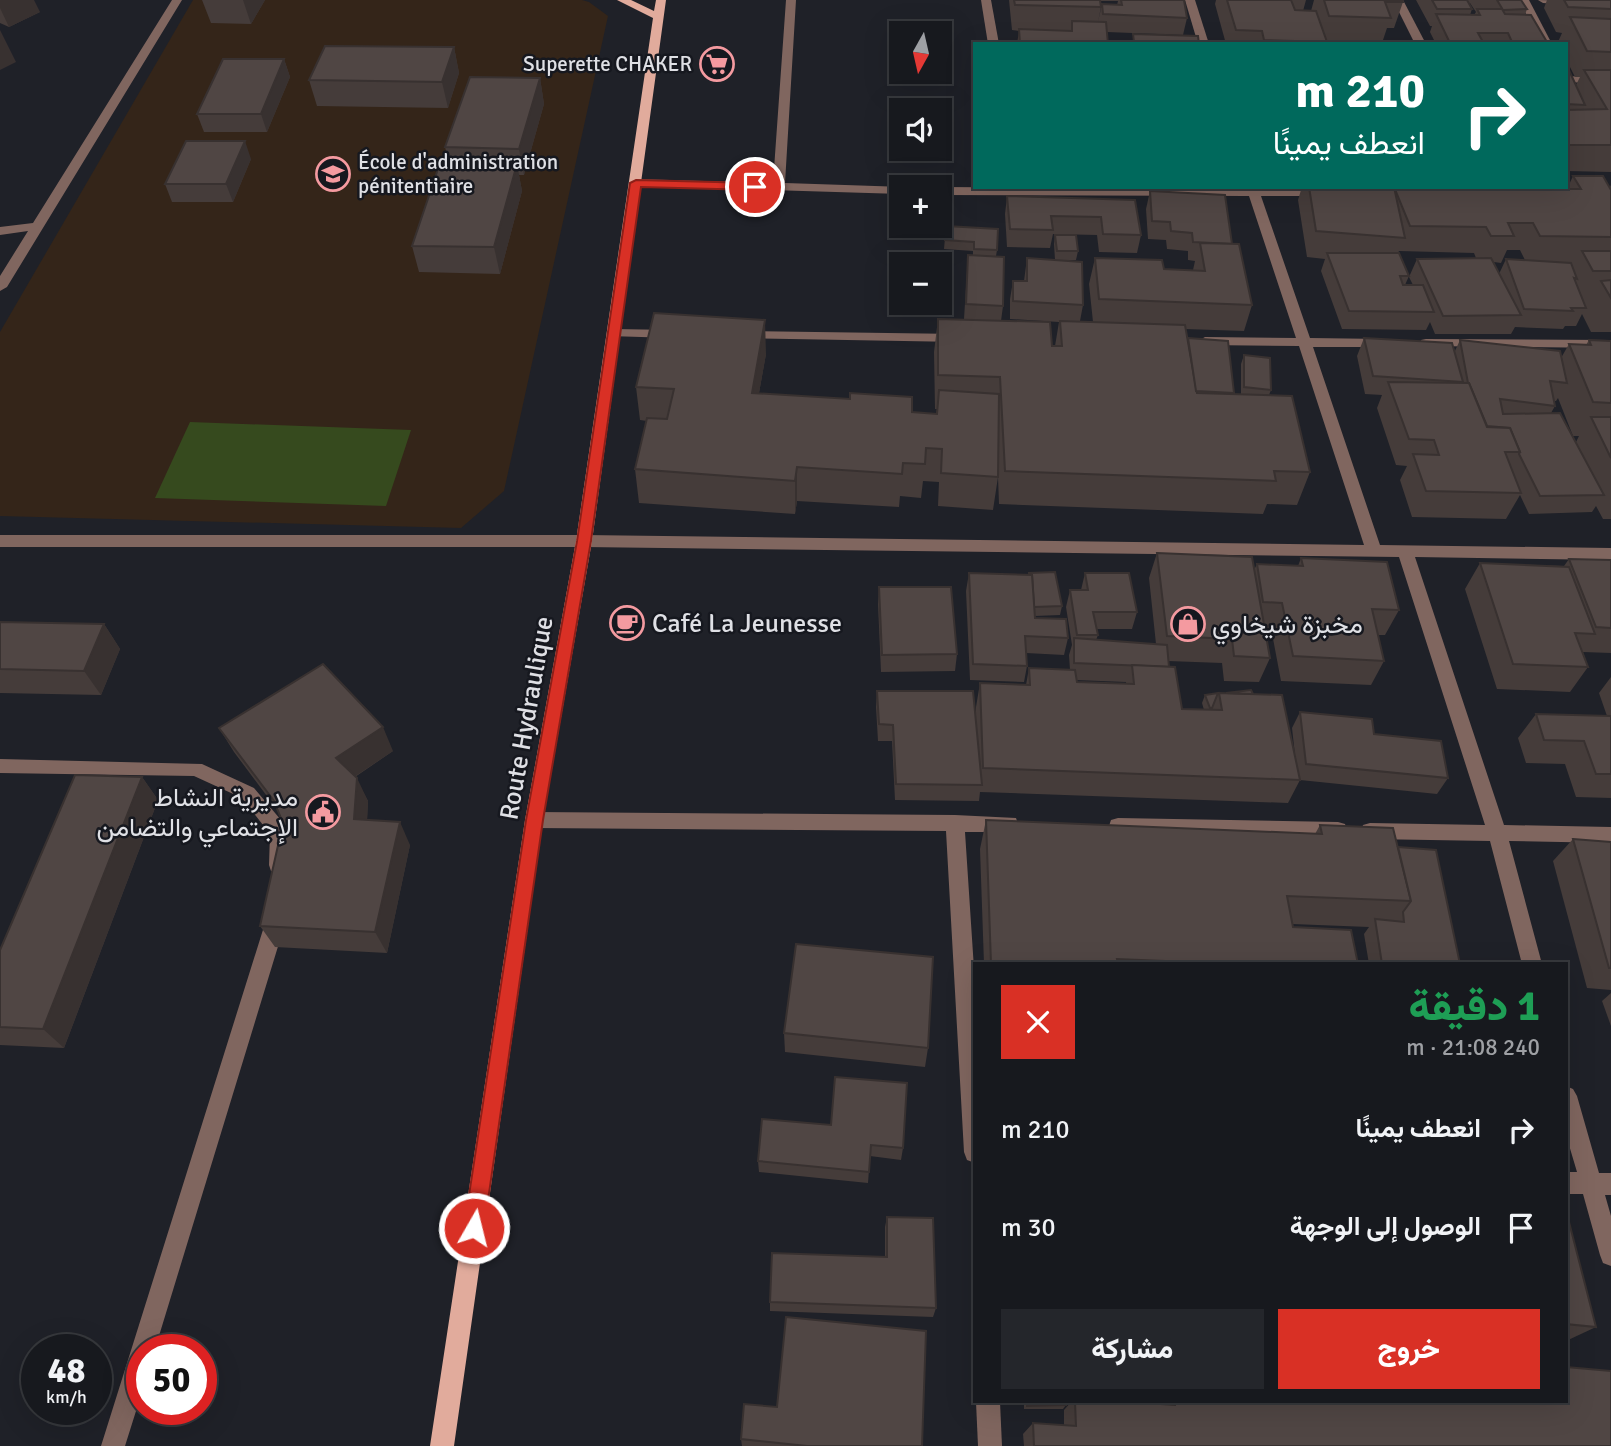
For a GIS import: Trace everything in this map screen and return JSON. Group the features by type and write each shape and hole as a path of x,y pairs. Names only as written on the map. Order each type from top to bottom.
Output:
{"main road":[{"path":"622,0 659,8"},
{"name":"Route Hydraulique","path":"442,1446 534,820 584,541 659,8"}],"street":[{"path":"0,287 177,0"},
{"path":"779,187 791,0"},
{"path":"986,0 994,42"},
{"path":"1189,0 1203,42"},
{"path":"1398,0 1420,42"},
{"path":"1524,0 1546,42"},
{"path":"1543,0 1611,5"},
{"path":"1568,79 1611,81"},
{"path":"636,183 889,190"},
{"path":"1253,190 1375,553"},
{"path":"952,191 1334,191"},
{"path":"0,231 36,226"},
{"path":"614,333 684,334"},
{"path":"725,335 973,338"},
{"path":"1194,341 1611,344"},
{"path":"0,541 584,541 1611,554"},
{"path":"1405,552 1497,834 1531,962"},
{"path":"0,766 196,769 248,793 279,832 276,922 147,1334"},
{"path":"534,820 1025,824"},
{"path":"955,823 973,1119"},
{"path":"1094,825 1611,835"},
{"path":"1568,1101 1600,1183 1611,1255"},
{"path":"1568,1183 1600,1183"},
{"path":"113,1446 126,1403"},
{"path":"988,1403 990,1446"}],"shaded area":[{"name":"École d'administration pénitentiaire","path":"193,0 582,0 608,16 504,491 461,528 0,516 0,332"}],"green space":[{"path":"190,422 411,430 386,506 155,498"}],"building":[{"path":"1014,0 1100,0 1101,7 1015,5"},
{"path":"1121,0 1184,0 1187,18 1103,14 1102,4 1122,5"},
{"path":"1227,0 1291,0 1295,10 1316,11 1327,42 1264,40 1262,31 1236,30"},
{"path":"1324,0 1403,2 1385,2 1391,18 1329,16"},
{"path":"1432,0 1467,0 1472,9 1437,9"},
{"path":"1497,0 1521,0 1527,9 1503,10"},
{"path":"1564,0 1611,0 1611,9 1568,7"},
{"path":"1477,9 1502,9 1505,14 1531,15 1547,42 1512,42 1508,33 1478,33 1483,42 1449,41 1436,14 1480,15"},
{"path":"1570,17 1611,19 1611,52 1587,51"},
{"path":"1072,21 1106,22 1108,42 1020,42 1019,29 1072,31"},
{"path":"1133,34 1198,36 1199,42 1134,42"},
{"path":"325,46 454,47 442,82 309,80"},
{"path":"223,59 284,59 261,114 197,114"},
{"path":"1568,68 1585,105 1568,104"},
{"path":"1584,70 1611,70 1611,145 1568,145 1568,110 1607,109"},
{"path":"470,77 540,78 519,149 445,147"},
{"path":"186,141 245,141 226,184 165,184"},
{"path":"440,163 517,164 494,247 412,246"},
{"path":"1573,176 1603,176 1611,190 1611,237 1540,236 1533,223 1508,223 1514,236 1491,236 1486,227 1410,226 1395,189 1568,189 1581,189"},
{"path":"1309,189 1394,189 1405,238 1316,231"},
{"path":"1150,191 1225,195 1232,244 1193,242 1192,233 1171,231 1170,222 1152,221"},
{"path":"1007,196 1135,200 1141,235 1103,234 1101,217 1051,216 1053,230 1010,229"},
{"path":"952,226 998,229 997,250 974,249 974,242 945,240 952,238"},
{"path":"1055,235 1076,235 1078,251 1057,251"},
{"path":"1200,243 1239,244 1252,305 1099,299 1095,258 1162,260 1164,269 1205,271"},
{"path":"1582,251 1611,251 1611,271 1593,271"},
{"path":"1327,253 1399,253 1409,276 1400,276 1403,285 1423,285 1434,312 1349,311"},
{"path":"968,255 1004,257 1003,306 966,304"},
{"path":"1027,258 1082,262 1083,305 1013,301 1013,281 1027,281"},
{"path":"1491,258 1521,315 1443,316 1417,259"},
{"path":"1506,259 1571,263 1586,308 1571,308 1573,311 1524,309"},
{"path":"1611,280 1611,298 1601,281"},
{"path":"654,313 765,320 752,393 850,399 850,393 912,397 912,412 937,414 939,390 999,394 998,477 941,473 942,449 926,448 925,464 903,463 902,474 797,467 795,481 635,469 647,418 667,419 674,389 636,387"},
{"path":"938,319 1050,322 1052,346 1062,346 1060,321 1185,325 1197,393 1292,396 1310,472 1274,471 1276,481 1005,471 1000,377 938,375"},
{"path":"1188,338 1228,341 1234,393 1196,391"},
{"path":"1364,338 1452,343 1463,382 1373,376"},
{"path":"1460,340 1560,351 1567,383 1550,381 1555,406 1500,399 1503,414 1560,413 1604,495 1540,496 1519,454 1510,428 1487,426 1468,383"},
{"path":"1589,340 1611,341 1611,403 1593,402 1569,344 1591,345"},
{"path":"1244,355 1270,358 1271,390 1244,387"},
{"path":"1388,382 1469,383 1487,427 1510,428 1520,452 1505,452 1521,493 1426,491 1413,454 1439,455 1434,440 1409,439"},
{"path":"1591,417 1611,417 1611,458"},
{"path":"1157,553 1252,557 1270,658 1234,656 1232,639 1167,636"},
{"path":"1301,558 1387,562 1399,610 1372,609 1384,661 1293,656 1282,603 1263,602 1257,564 1303,566"},
{"path":"1569,559 1611,560 1611,628 1596,627"},
{"path":"1480,563 1569,567 1595,634 1575,633 1588,667 1513,664"},
{"path":"1055,572 1062,606 1034,607 1032,575 1029,573"},
{"path":"969,573 1032,575 1035,618 1066,619 1068,638 1025,636 1027,666 973,664"},
{"path":"1085,573 1129,573 1137,612 1093,612 1098,635 1077,635 1070,590 1088,590"},
{"path":"879,587 951,587 957,654 882,655"},
{"path":"0,622 104,624 84,671 0,669"},
{"path":"1074,638 1167,645 1169,667 1074,663"},
{"name":"مديرية النشاط الإجتماعي والتضامن","path":"323,664 383,727 336,758 357,778 354,819 400,822 375,932 260,926 283,823 274,801 219,728"},
{"path":"1132,665 1175,667 1182,709 1222,710 1219,693 1282,695 1300,780 983,768 980,683 1030,685 1029,668 1075,670 1077,682 1134,684"},
{"path":"1251,690 1253,694 1226,693"},
{"path":"877,691 973,691 982,785 896,784 893,725 879,724"},
{"path":"1218,693 1212,708 1210,708 1205,695"},
{"path":"1300,712 1372,719 1374,734 1441,741 1448,778 1306,764"},
{"path":"1536,714 1611,716 1611,774 1596,774 1584,741 1544,740"},
{"path":"75,775 142,777 43,1029 0,1027 0,950"},
{"path":"986,820 1322,834 1320,825 1393,828 1411,901 1287,896 1293,927 1351,930 1358,962 1117,959 1118,962 991,962"},
{"path":"1573,839 1611,842 1611,968 1609,968"},
{"path":"1398,847 1436,850 1460,962 1382,962 1375,919 1404,922 1403,912 1411,901"},
{"path":"796,944 933,957 928,1048 784,1033"},
{"path":"835,1077 907,1083 903,1148 871,1145 869,1172 758,1161 762,1119 831,1125"},
{"path":"887,1217 933,1218 936,1308 770,1302 772,1253 887,1257"},
{"path":"1568,1222 1569,1222 1596,1327 1568,1324"},
{"path":"786,1317 926,1331 922,1446 807,1446 741,1439 744,1404 777,1407"},
{"path":"1568,1367 1611,1371 1611,1446 1034,1446 1033,1423 1076,1426 1075,1403 1568,1403"},
{"path":"1027,1403 1066,1403 1066,1405 1027,1406"}],"place":[{"name":"Superette CHAKER","path":"717,64"},
{"name":"École d'administration pénitentiaire","path":"333,174"},
{"name":"Café La Jeunesse","path":"627,623"},
{"name":"مخبزة شيخاوي","path":"1188,624"},
{"name":"مديرية النشاط الإجتماعي والتضامن","path":"323,812"}],"route":[{"path":"474,1228 534,820 584,541 636,183 755,187"}]}
